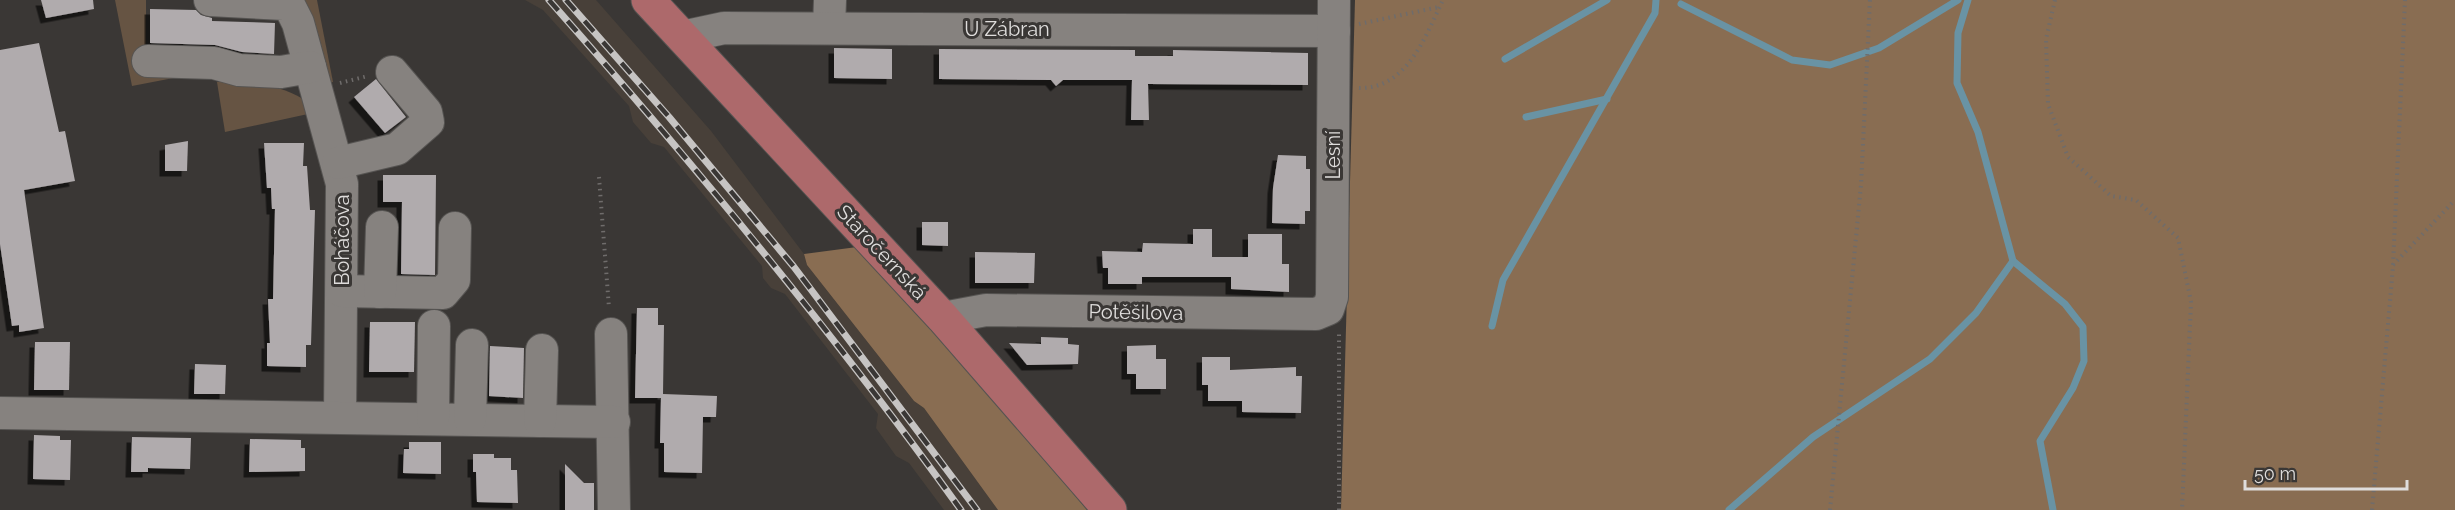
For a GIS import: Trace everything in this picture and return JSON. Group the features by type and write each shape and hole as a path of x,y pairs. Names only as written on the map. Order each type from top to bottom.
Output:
{"main road":[{"name":"Staročernská","path":"648,0 943,318 1110,510"}],"street":[{"name":"Boháčova","path":"210,0 284,4 290,7 298,23 338,163 343,197 340,417"},
{"name":"Lesní","path":"1328,309 1332,297 1344,28 1334,0"},
{"name":"U Zábran","path":"682,37 724,28 829,14 1344,28"},
{"path":"148,61 214,63 239,70 280,72 313,78"},
{"path":"338,163 398,149 428,122 426,112 392,72"},
{"path":"380,292 382,227"},
{"path":"342,291 437,295 448,290 454,280 455,228"},
{"name":"Potěšilova","path":"943,318 986,310 1316,314 1328,309"},
{"path":"433,418 434,326"},
{"path":"611,334 614,510"},
{"path":"470,419 472,345"},
{"path":"540,421 542,350"},
{"path":"0,413 614,422"}],"path":[{"path":"1355,88 1376,88 1390,82 1414,56 1443,0"},
{"path":"1830,510 1861,185 1870,0"},
{"path":"2055,0 2046,39 2048,104 2068,157 2111,196 2136,200 2178,238 2191,302 2182,510"},
{"path":"2372,510 2393,266 2405,0"},
{"path":"1344,28 1440,6"},
{"path":"313,78 392,72"},
{"path":"599,177 611,334"},
{"path":"2393,266 2455,200"},
{"path":"1328,309 1341,335 1339,510"}],"shaded area":[{"path":"115,0 146,0 146,68 215,70 132,86"},
{"path":"297,0 317,0 333,82 318,86"},
{"path":"525,0 596,0 711,131 804,254 807,265 914,401 924,408 998,510 944,510 909,463 896,456 876,428 878,414 785,294 771,288 763,278 762,266 664,147 651,143 633,122 629,106 543,10"},
{"path":"1355,0 2455,0 2455,510 1341,510"},
{"path":"217,82 250,83 283,90 303,99 308,114 225,132"},
{"path":"857,247 989,393 1087,510 998,510 924,408 914,401 807,265 804,254"}],"building":[{"path":"41,0 93,0 94,9 46,18"},
{"path":"150,9 196,10 201,15 212,18 212,21 275,23 274,54 242,52 215,45 150,43"},
{"path":"39,43 59,132 65,131 75,181 24,190 44,328 19,332 19,325 12,326 0,244 0,50"},
{"path":"834,48 892,49 892,79 834,78"},
{"path":"939,49 1135,50 1135,56 1173,56 1173,50 1308,53 1308,85 1148,84 1149,120 1131,120 1132,80 1063,80 1056,86 1051,80 939,79"},
{"path":"376,79 406,117 385,133 354,97"},
{"path":"188,141 187,171 165,171 165,145"},
{"path":"264,143 304,143 303,166 307,166 310,210 315,210 311,345 306,345 306,367 267,366 267,343 270,343 268,299 273,299 275,209 272,209 271,188 267,188"},
{"path":"1278,155 1306,156 1306,169 1310,169 1310,211 1305,211 1305,224 1272,223 1273,188"},
{"path":"383,175 436,175 435,275 401,274 402,202 383,202"},
{"path":"922,222 948,222 948,246 922,245"},
{"path":"1193,229 1212,229 1212,257 1248,257 1248,234 1282,234 1282,264 1289,264 1289,292 1231,289 1231,277 1142,277 1142,284 1108,284 1108,268 1103,268 1102,251 1142,252 1143,243 1193,244"},
{"path":"975,252 1035,253 1034,283 975,283"},
{"path":"637,308 658,308 658,325 664,325 663,394 717,396 716,417 703,417 702,473 664,472 664,443 660,443 661,398 635,398"},
{"path":"370,322 415,322 414,372 369,372"},
{"path":"1041,337 1068,338 1068,344 1079,345 1078,364 1027,365 1009,343 1041,344"},
{"path":"35,342 70,342 69,390 34,390"},
{"path":"1156,345 1156,359 1166,359 1166,389 1136,389 1136,374 1127,374 1127,346"},
{"path":"490,346 524,348 523,398 489,396"},
{"path":"1202,357 1230,357 1230,370 1296,367 1296,376 1302,376 1301,413 1242,412 1242,401 1208,401 1208,385 1202,385"},
{"path":"195,364 226,365 225,394 194,394"},
{"path":"34,435 60,436 60,440 71,440 70,480 33,479"},
{"path":"132,437 191,438 190,469 148,468 148,472 131,472"},
{"path":"250,439 301,440 301,448 305,448 305,471 249,472"},
{"path":"409,442 441,442 441,474 403,473 404,449 409,449"},
{"path":"473,454 494,454 494,458 511,458 511,470 517,470 518,503 477,502"},
{"path":"565,464 584,483 594,483 594,510 565,510"}],"waterway":[{"path":"1505,59 1607,0"},
{"path":"1492,326 1503,280 1655,13 1656,0"},
{"path":"1681,4 1792,60 1830,65 1879,48 1958,0"},
{"path":"1729,510 1813,437 1930,359 1976,313 2013,261 1978,132 1957,83 1958,33 1968,0"},
{"path":"1526,117 1607,99"},
{"path":"2013,261 2065,304 2083,327 2084,361 2073,388 2040,441 2053,510"}],"railway":[{"path":"549,0 657,124 813,314 961,510"},
{"path":"566,0 669,117 794,267 977,510"}]}
